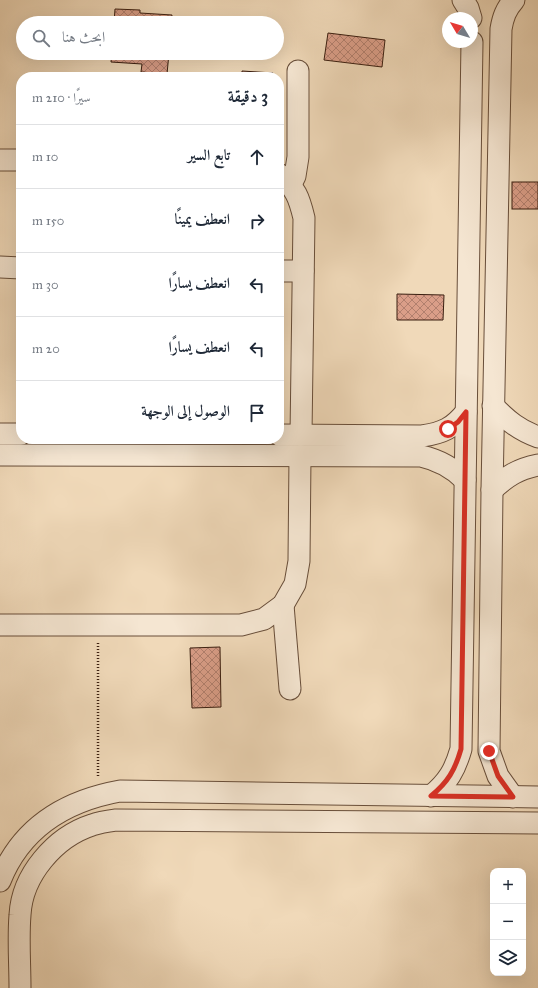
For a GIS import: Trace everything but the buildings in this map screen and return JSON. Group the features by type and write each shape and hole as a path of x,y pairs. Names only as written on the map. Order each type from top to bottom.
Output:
{"street":[{"path":"463,0 469,12"},
{"path":"513,797 498,776 489,751 493,406 501,29 503,16 509,5 514,0"},
{"path":"431,796 442,787 451,776 461,749 472,48"},
{"path":"298,72 298,157 294,176 285,179 300,200 304,218 301,435"},
{"path":"0,160 16,160"},
{"path":"0,267 16,268"},
{"path":"284,271 303,271"},
{"path":"493,406 512,424 523,431 538,437"},
{"path":"284,435 422,436 435,434 448,429 458,422 466,412"},
{"path":"0,434 16,434"},
{"path":"0,455 421,456 446,464 465,480"},
{"path":"0,625 241,625 264,619 283,604 295,584 299,561 300,456"},
{"path":"492,490 506,477 523,468 538,465"},
{"path":"283,604 290,689"},
{"path":"0,881 6,867 22,842 44,821 70,805 99,795 120,791 538,797"},
{"path":"20,988 20,914 26,890 36,868 52,850 71,835 92,825 116,820 538,823"}],"path":[{"path":"98,625 99,795"}],"route":[{"path":"448,429 458,422 466,412 461,749 451,776 442,787 431,796 513,797 498,776 489,751"}]}
